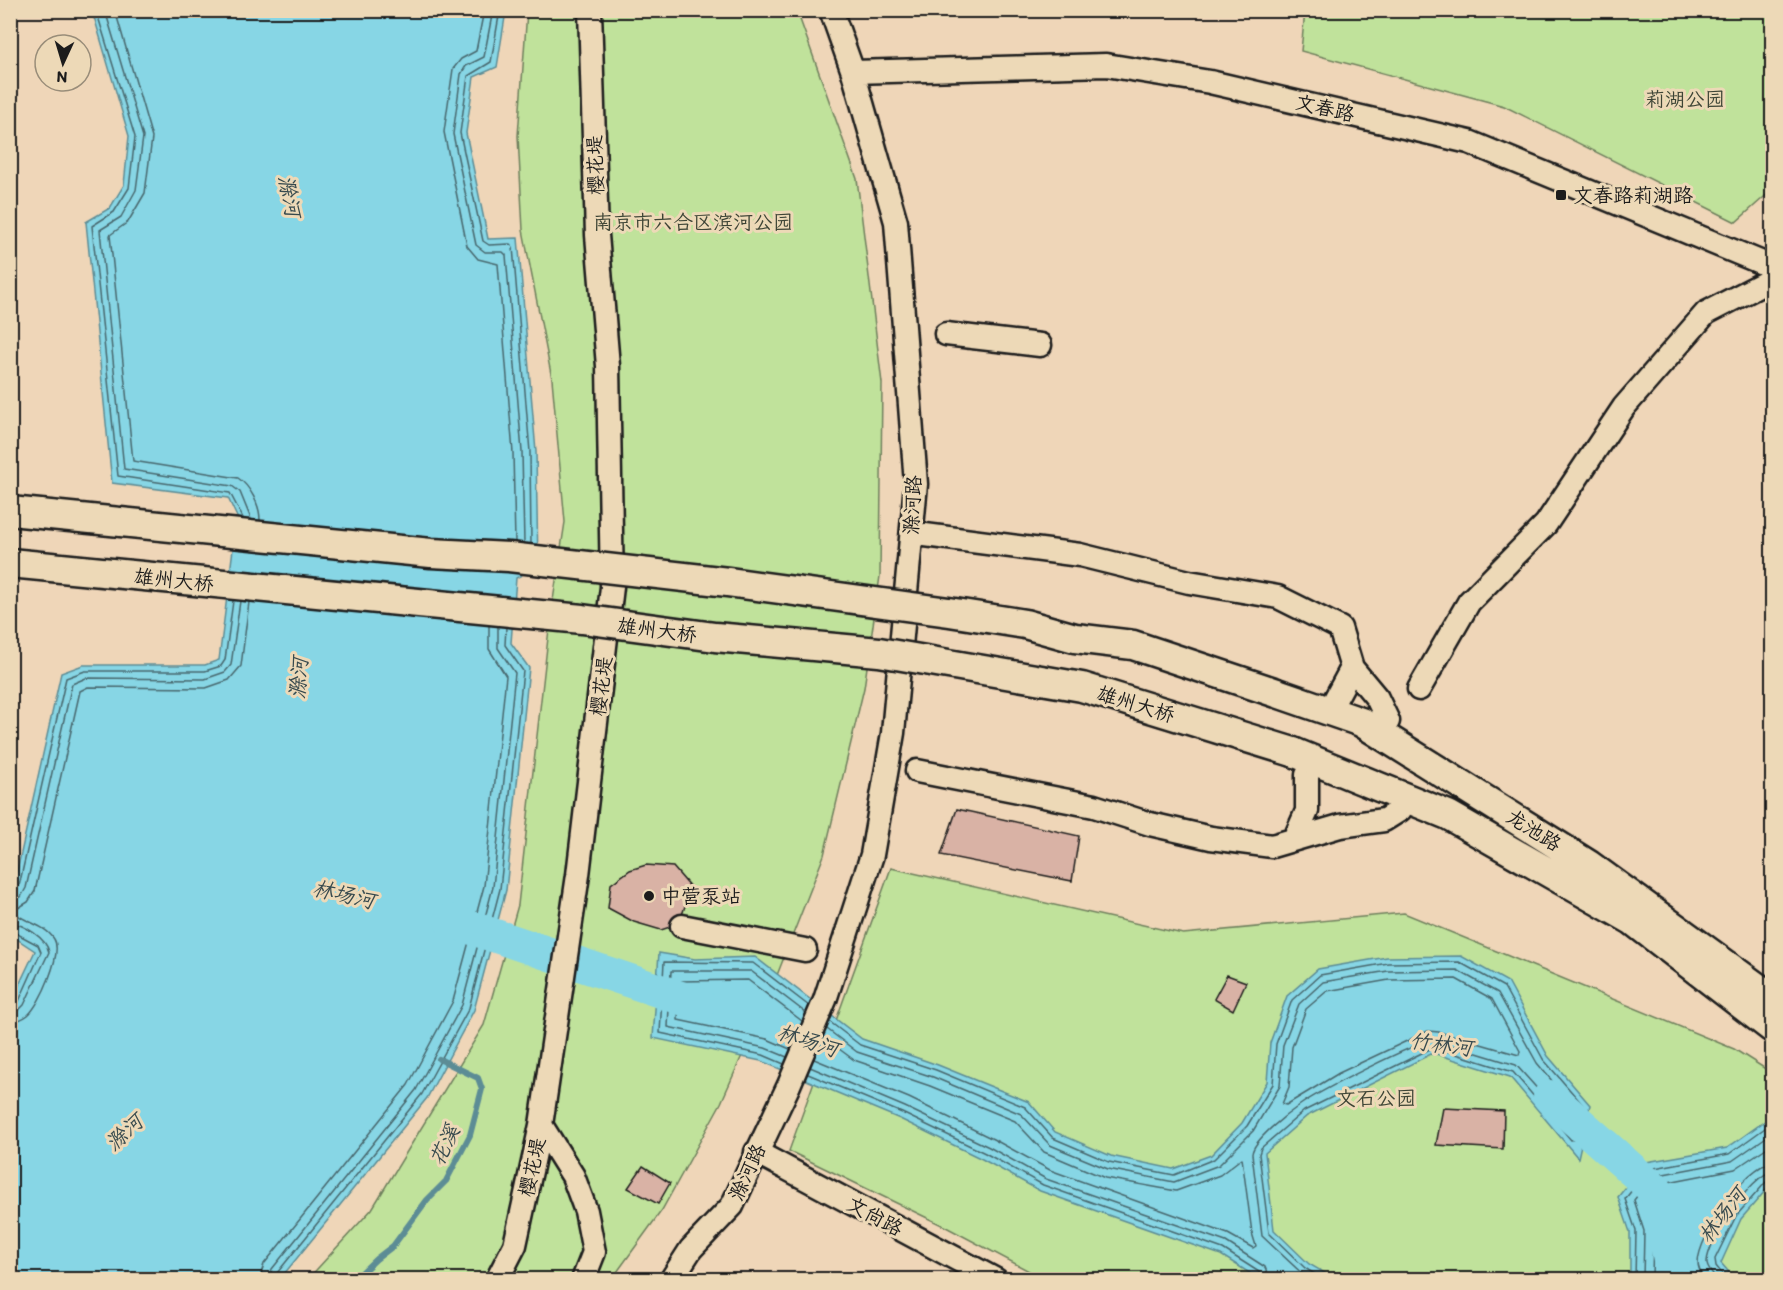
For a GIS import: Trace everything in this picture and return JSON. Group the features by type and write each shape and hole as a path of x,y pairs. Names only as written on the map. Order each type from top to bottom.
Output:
{"main road":[{"name":"龙池路","path":"10,511 431,553 509,557 949,612 1025,624 1075,638 1133,645 1361,722 1589,865 1773,998"},
{"name":"雄州大桥","path":"10,563 582,620 715,637 879,651 1082,687 1300,763"},
{"name":"龙池路","path":"1300,763 1448,815 1632,920 1773,1028"}],"street":[{"name":"樱花堤","path":"497,1280 515,1245 541,1125 578,875 612,587 608,366 597,235 590,10"},
{"name":"滁河路","path":"671,1280 691,1249 732,1206 789,1085 825,1000 863,888 893,733 916,484 896,222 854,72 831,10"},
{"name":"文春路","path":"854,72 1106,65 1210,82 1468,142 1773,267"},
{"path":"1419,689 1468,602 1546,524 1624,407 1706,313 1773,279"},
{"path":"946,334 1040,345"},
{"path":"925,536 1080,555 1189,582 1278,597 1340,628 1352,668 1377,698 1388,721"},
{"path":"1331,707 1352,668"},
{"path":"1296,838 1307,811 1300,763"},
{"path":"917,771 1094,806 1150,824 1211,838 1272,846 1340,826 1384,820 1400,810"},
{"path":"682,926 805,950"},
{"path":"541,1125 573,1176 586,1211 594,1252 583,1280"},
{"name":"文尚路","path":"756,1152 996,1280"}],"green space":[{"name":"南京市六合区滨河公园","path":"527,11 797,11 857,179 882,383 880,576 864,688 824,855 772,988 721,1103 662,1210 612,1279 307,1280 372,1209 484,1025 518,905 550,620 565,522 552,379 523,230 518,136"},
{"name":"莉湖公园","path":"1305,11 1772,11 1772,190 1736,222 1504,106 1301,51"},
{"name":"文石公园","path":"891,868 1183,934 1404,913 1734,1049 1772,1073 1772,1279 1044,1279 946,1227 789,1151"}],"water":[{"name":"滁河","path":"89,11 506,11 497,67 474,77 466,133 488,239 518,238 536,452 538,566 516,578 511,643 529,668 506,890 474,1010 427,1098 280,1279 11,1280 10,1004 35,951 11,935 11,898 61,673 83,665 205,665 219,660 237,517 228,498 112,483 86,222 110,208 124,185 129,136 95,20"},
{"path":"659,953 695,959 755,957 862,1039 938,1065 1029,1102 1055,1132 1111,1156 1173,1169 1211,1155 1242,1123 1267,1082 1270,1043 1287,996 1318,969 1387,957 1461,956 1508,982 1548,1056 1590,1105 1578,1158 1510,1077 1433,1053 1307,1116 1265,1153 1274,1230 1309,1264 1335,1279 1259,1279 1221,1255 1040,1191 982,1159 900,1119 761,1061 653,1038"},
{"path":"1772,1116 1772,1183 1741,1219 1721,1263 1735,1279 1630,1279 1630,1232 1618,1197 1646,1162 1727,1148"}],"building":[{"path":"957,809 1079,836 1072,881 941,855"},
{"name":"中营泵站","path":"646,865 673,867 691,888 679,924 661,930 634,922 608,908 611,884 630,870"},
{"path":"1227,975 1246,982 1233,1010 1214,999"},
{"path":"1443,1108 1504,1111 1503,1149 1436,1145"},
{"path":"643,1166 670,1183 658,1204 628,1188"}],"waterway":[{"name":"林场河","path":"451,921 699,1004"},
{"name":"花溪","path":"354,1280 393,1246 427,1200 446,1181 470,1135 482,1089 478,1078 439,1059"},
{"name":"竹林河","path":"1550,1097 1657,1192 1674,1280"}],"place":[{"name":"文春路莉湖路","path":"1561,195"},
{"name":"中营泵站","path":"649,896"}]}
